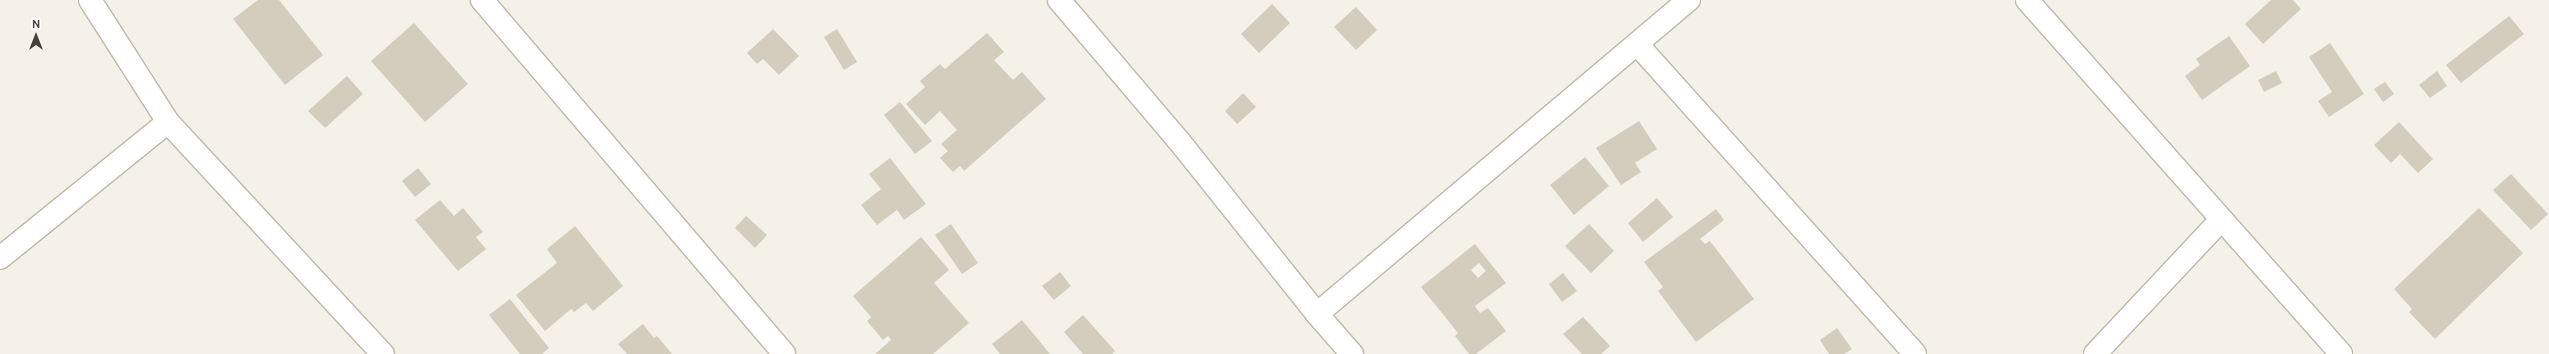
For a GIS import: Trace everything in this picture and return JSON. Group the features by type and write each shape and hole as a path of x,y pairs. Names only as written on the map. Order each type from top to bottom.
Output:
{"street":[{"path":"90,0 168,122 383,354"},
{"path":"482,0 784,354"},
{"path":"1059,0 1180,141 1317,314 1352,354"},
{"path":"1317,314 1689,0"},
{"path":"2027,0 2341,354"},
{"path":"1637,44 1915,354"},
{"path":"0,258 168,122"},
{"path":"2096,354 2221,220"}],"building":[{"path":"258,0 279,0 323,55 285,85 233,19"},
{"path":"2271,0 2293,0 2301,9 2263,44 2245,24"},
{"path":"1272,4 1290,23 1259,53 1241,34"},
{"path":"1356,7 1377,30 1356,50 1334,27"},
{"path":"2509,16 2524,34 2461,83 2446,65"},
{"path":"414,23 468,84 425,122 371,61"},
{"path":"773,29 799,56 779,75 763,59 757,64 747,53"},
{"path":"837,29 857,62 844,70 824,37"},
{"path":"987,33 1004,52 994,60 1013,80 1022,72 1046,99 964,171 960,166 953,172 940,158 948,151 941,144 957,130 940,111 925,125 906,104 925,87 920,81 940,64 945,69"},
{"path":"2229,36 2250,66 2202,100 2185,76 2200,65 2196,59"},
{"path":"2330,43 2364,94 2329,117 2318,101 2332,92 2309,57"},
{"path":"2276,71 2282,83 2264,92 2258,80"},
{"path":"2437,71 2447,86 2430,98 2419,85"},
{"path":"347,76 363,94 325,128 308,111"},
{"path":"2385,82 2394,94 2383,102 2374,89"},
{"path":"1243,93 1256,107 1237,124 1225,111"},
{"path":"900,102 932,141 915,154 884,115"},
{"path":"1639,121 1657,149 1635,163 1641,172 1621,185 1596,148"},
{"path":"2399,122 2433,159 2418,173 2400,154 2391,163 2374,145"},
{"path":"1585,157 1609,186 1574,215 1550,185"},
{"path":"890,158 926,204 904,220 897,210 877,225 861,205 881,189 869,174"},
{"path":"418,168 431,184 415,197 402,181"},
{"path":"2511,174 2548,214 2531,230 2493,190"},
{"path":"1657,198 1673,217 1643,242 1628,223"},
{"path":"440,200 454,216 463,208 483,232 476,237 486,249 458,271 415,220"},
{"path":"2479,208 2523,253 2435,339 2409,312 2412,309 2394,289"},
{"path":"1716,209 1724,220 1700,239 1705,244 1710,241 1754,299 1696,342 1658,291 1663,287 1644,262"},
{"path":"746,216 767,235 755,248 735,228"},
{"path":"951,224 978,263 962,274 935,235"},
{"path":"1589,224 1614,251 1591,273 1565,246"},
{"path":"575,226 623,286 593,311 586,303 574,312 571,309 545,331 516,295 557,263 547,249"},
{"path":"921,237 949,270 934,283 969,323 933,354 875,354 891,340 888,336 883,340 867,321 871,317 853,296"},
{"path":"1475,244 1506,283 1475,306 1480,313 1488,308 1506,331 1476,354 1469,354 1455,336 1458,333 1421,287","holes":["1479,263 1486,271 1478,278 1471,270"]},
{"path":"1060,272 1071,286 1054,300 1042,286"},
{"path":"1563,273 1577,291 1562,302 1549,284"},
{"path":"510,299 549,348 542,354 520,354 489,315"},
{"path":"1083,315 1115,351 1112,354 1083,354 1064,332"},
{"path":"1583,317 1610,346 1601,354 1582,354 1563,334"},
{"path":"1022,320 1050,354 1000,354 992,344"},
{"path":"643,324 654,338 657,336 672,354 627,354 618,344"},
{"path":"1837,328 1852,349 1844,354 1829,354 1820,340"}]}
